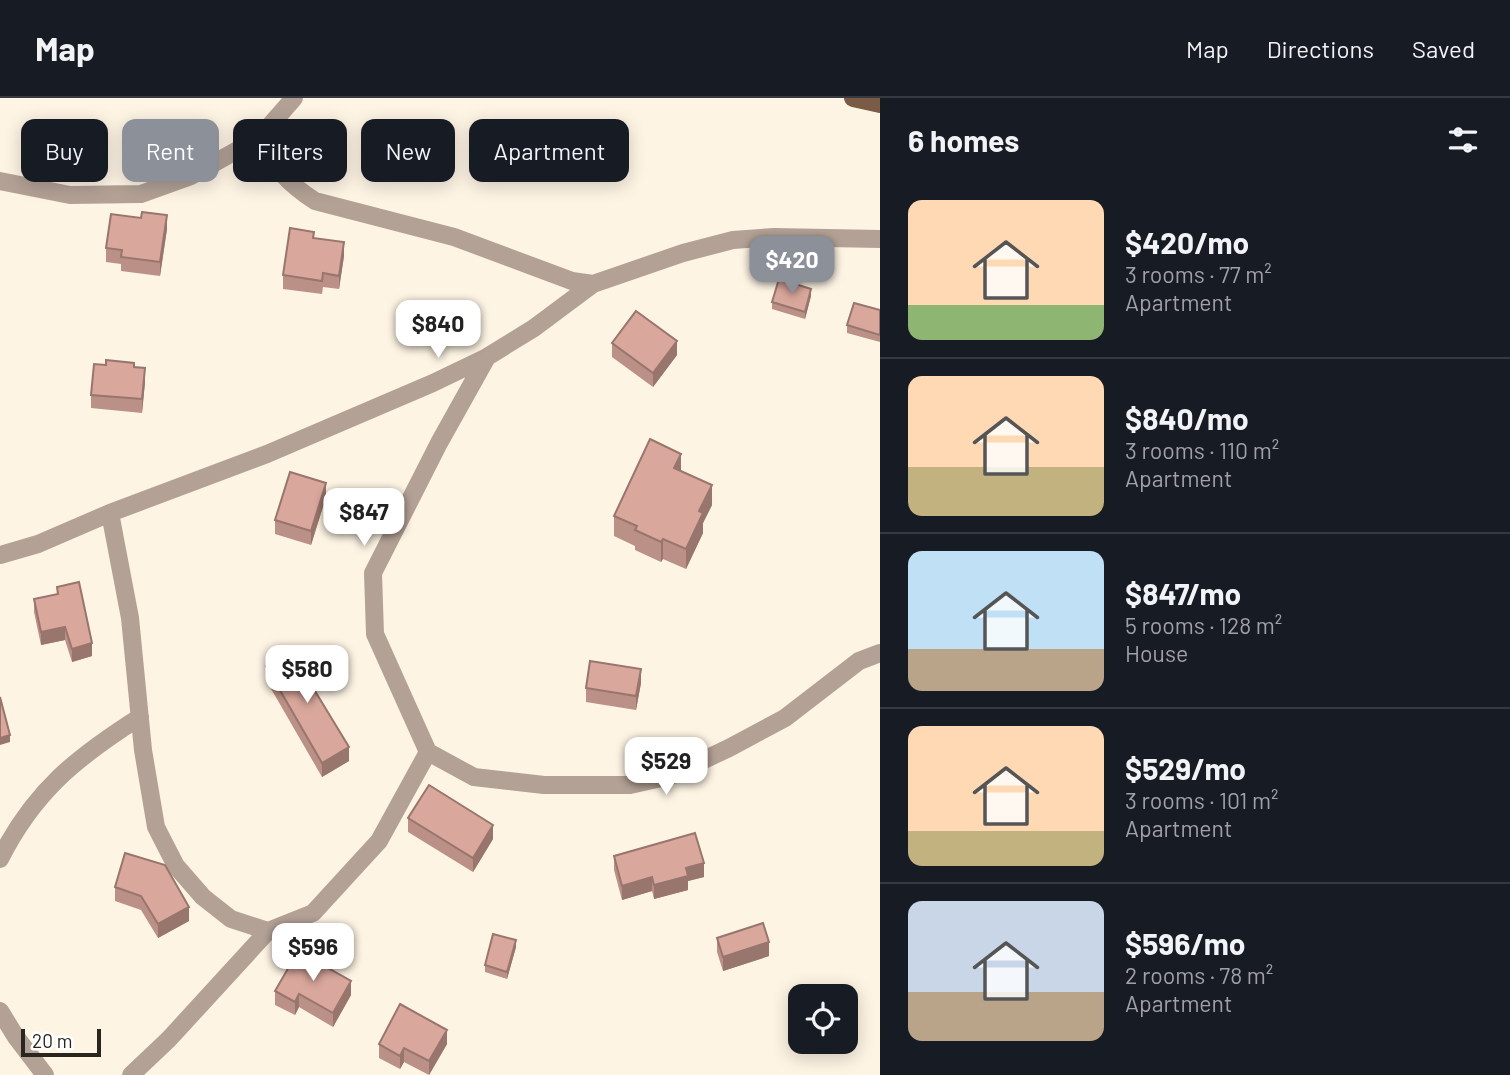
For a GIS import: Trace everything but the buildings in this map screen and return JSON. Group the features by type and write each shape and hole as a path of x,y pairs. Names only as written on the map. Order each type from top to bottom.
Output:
{"main road":[{"path":"853,98 880,104"}],"street":[{"path":"276,119 294,98"},
{"path":"0,181 70,195 141,194 191,176 233,153"},
{"path":"289,182 315,201 454,237 572,281 593,284"},
{"path":"0,555 38,544 110,513 267,454 433,383 487,357 534,328 593,284 683,253 733,240 774,237 880,239"},
{"path":"487,357 439,443 373,573 375,634 428,752 474,777 544,785 630,785 670,776 729,748 785,718 859,661 880,653"},
{"path":"110,513 130,618 139,717 156,827 176,866 203,897 231,919 268,931"},
{"path":"0,859 31,807 66,769 139,717"},
{"path":"131,1075 169,1039 268,931 313,913 379,841 428,752"},
{"path":"0,1011 45,1075"}]}
